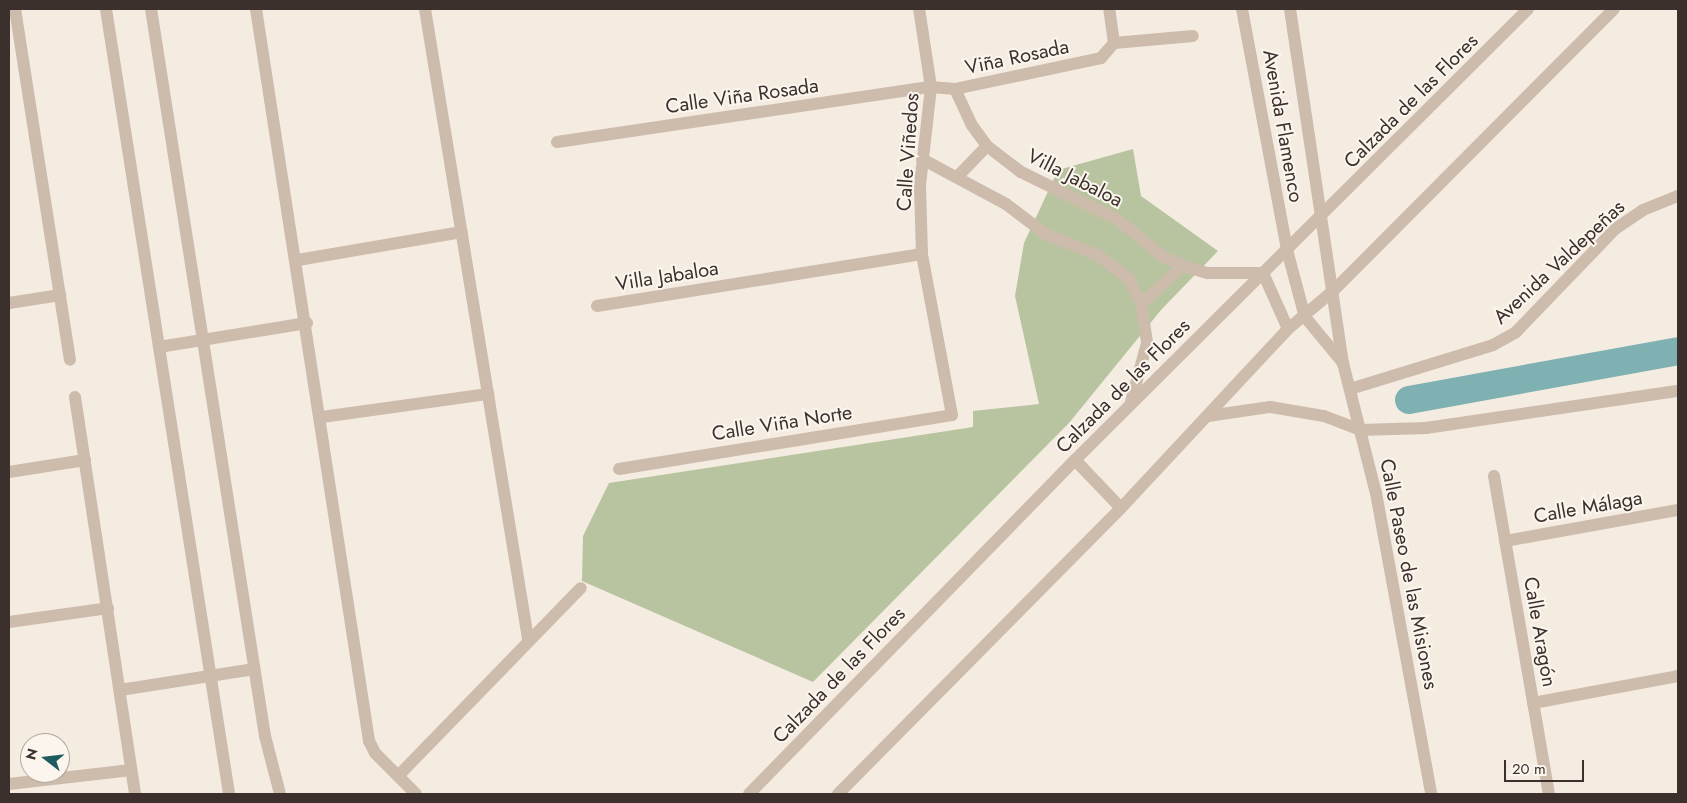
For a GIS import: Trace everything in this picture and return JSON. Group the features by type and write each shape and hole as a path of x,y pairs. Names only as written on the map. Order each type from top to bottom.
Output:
{"street":[{"path":"15,9 70,360"},
{"path":"106,9 229,794"},
{"path":"151,9 272,779 280,794"},
{"path":"256,9 298,260 369,741 398,776 416,794"},
{"path":"425,9 528,639"},
{"name":"Calle Viñedos","path":"919,9 932,88 922,159 922,254 952,415"},
{"path":"1109,9 1111,49"},
{"name":"Avenida Flamenco","path":"1242,9 1287,250 1305,317"},
{"name":"Avenida Flamenco","path":"1290,9 1333,291"},
{"name":"Calzada de las Flores","path":"749,794 1075,460 1264,274 1528,9"},
{"path":"838,794 1121,508 1288,329 1305,317 1333,291 1614,9"},
{"name":"Viña Rosada","path":"932,88 955,89 1111,49 1193,36"},
{"path":"9,59 22,57"},
{"name":"Calle Viña Rosada","path":"557,142 932,88"},
{"name":"Villa Jabaloa","path":"955,89 970,124 987,146 1021,172 1118,219 1162,256 1183,266 1208,273 1264,274"},
{"path":"957,177 987,146"},
{"path":"922,159 1006,204 1044,233 1117,267 1141,304 1146,361 1131,404"},
{"name":"Avenida Valdepeñas","path":"1350,390 1493,345 1516,332 1615,229 1643,210 1678,196"},
{"path":"298,260 462,232"},
{"name":"Villa Jabaloa","path":"596,306 922,254"},
{"path":"1141,304 1183,266"},
{"path":"1264,274 1288,329"},
{"name":"Calle Paseo de las Misiones","path":"1333,291 1343,363 1376,492 1431,794"},
{"path":"9,303 60,295"},
{"name":"Calle Paseo de las Misiones","path":"1305,317 1343,363"},
{"path":"159,347 307,323"},
{"path":"1208,416 1270,407 1324,416 1360,430 1426,428 1678,391"},
{"path":"322,417 488,394"},
{"path":"75,397 135,794"},
{"name":"Calle Viña Norte","path":"618,469 952,415"},
{"path":"9,472 85,460"},
{"path":"1075,460 1121,508"},
{"name":"Calle Aragón","path":"1494,476 1549,794"},
{"name":"Calle Málaga","path":"1505,541 1678,510"},
{"path":"398,776 528,639 581,588"},
{"path":"9,622 108,608"},
{"path":"120,690 254,669"},
{"path":"1533,703 1678,676"},
{"path":"9,784 131,770"}],"green space":[{"path":"1133,149 1141,196 1218,251 1161,310 1069,423 813,682 582,581 583,536 609,483 973,427 973,411 1039,404 1015,296 1024,243 1058,170"}],"waterway":[{"path":"1409,400 1678,351"}]}
